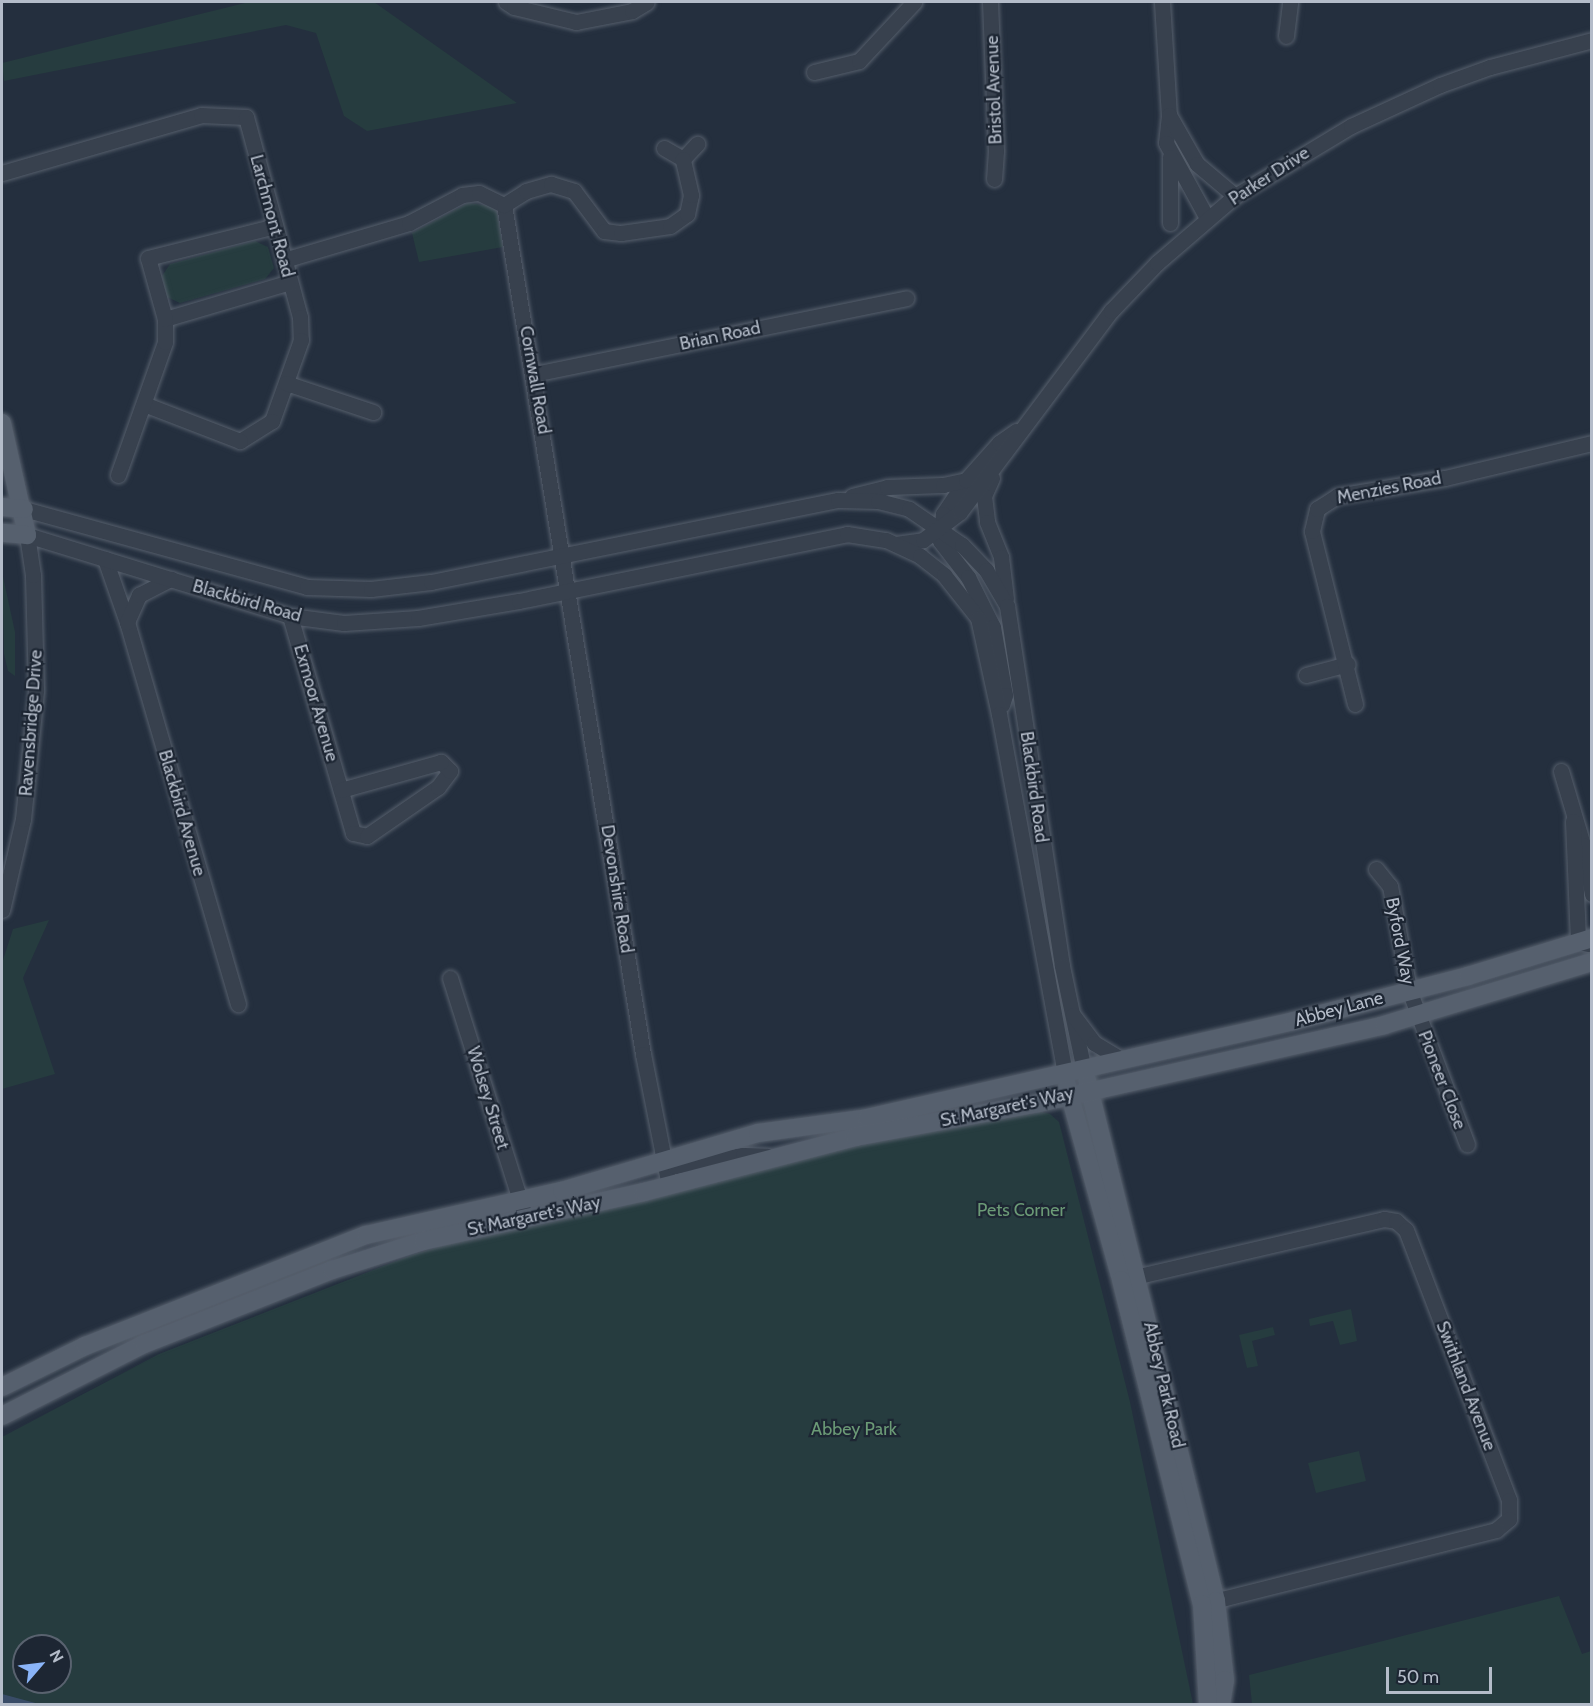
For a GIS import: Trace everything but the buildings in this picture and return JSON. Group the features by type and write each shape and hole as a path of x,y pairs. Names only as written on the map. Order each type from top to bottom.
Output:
{"main road":[{"path":"2,423 4,445 24,509 27,535"},
{"name":"Blackbird Road","path":"2,507 24,509"},
{"name":"Blackbird Road","path":"2,533 27,535"},
{"name":"Abbey Lane","path":"1090,1090 1417,1017 1474,995 1566,970 1589,946"},
{"name":"Abbey Lane","path":"1084,1070 1294,1021 1589,946"},
{"name":"St Margaret's Way","path":"2,1416 144,1344 332,1270 523,1210 665,1158 773,1129 867,1118 1084,1070"},
{"name":"Abbey Park Road","path":"1084,1070 1130,1278 1209,1602 1225,1680 1221,1704"},
{"name":"Abbey Park Road","path":"1065,1074 1130,1278"},
{"name":"St Margaret's Way","path":"2,1387 85,1346 325,1249 420,1220 523,1210 669,1185 855,1137 1090,1090"},
{"name":"Abbey Park Road","path":"1208,1704 1209,1602"}],"street":[{"path":"506,2 514,7 576,22 632,11 647,2"},
{"path":"814,72 859,61 914,2"},
{"name":"Bristol Avenue","path":"990,2 996,151 994,179"},
{"path":"1162,2 1168,115 1164,131 1170,154 1170,223"},
{"path":"1286,36 1290,2"},
{"name":"Parker Drive","path":"896,544 923,540 960,512 1111,311 1207,218 1235,196 1351,126 1440,85 1592,40"},
{"name":"Larchmont Road","path":"2,173 201,115 246,117 300,317 301,340 272,421 240,441 144,404"},
{"path":"1168,115 1197,164 1235,196"},
{"path":"683,159 697,144"},
{"path":"284,260 409,224 462,195 479,193 504,205 526,190 551,184 574,191 604,231 621,233 670,226 687,214 690,195 683,159 664,148"},
{"path":"1170,154 1207,218"},
{"name":"Cornwall Road","path":"504,205 564,555"},
{"path":"117,476 165,342 165,319 148,258 275,226"},
{"path":"165,319 290,282"},
{"name":"Brian Road","path":"534,374 906,298"},
{"path":"285,382 373,412"},
{"name":"Parker Drive","path":"940,529 943,514 966,480 999,443 1024,425"},
{"name":"Menzies Road","path":"1355,705 1348,664 1312,531 1317,509 1337,496 1445,478 1592,443"},
{"name":"Parker Drive","path":"998,464 984,496 987,522 1001,557 1007,606"},
{"path":"838,500 887,487 943,485 966,480"},
{"name":"Blackbird Road","path":"24,509 307,588 371,589 431,582 838,500 878,501 909,509 940,529 986,570 1007,606 1071,1013 1084,1070"},
{"name":"Blackbird Road","path":"940,529 945,551 968,577 993,627 1005,695 999,714"},
{"name":"Blackbird Road","path":"27,535 290,616 344,623 418,618 570,591 847,534 896,544 920,556 944,575 978,618 999,714 1065,1074"},
{"name":"Ravensbridge Drive","path":"2,910 23,819 36,690 36,629 27,535"},
{"path":"564,555 570,591"},
{"name":"Blackbird Avenue","path":"105,559 127,622 238,1004"},
{"path":"127,622 139,595 171,579"},
{"name":"Devonshire Road","path":"570,591 643,1054 669,1185"},
{"name":"Exmoor Avenue","path":"290,616 341,790 354,833 367,836 438,787 450,771 441,762 341,790"},
{"path":"1306,675 1348,664"},
{"path":"1561,771 1573,821 1589,946"},
{"path":"1013,800 1036,797"},
{"path":"1573,821 1583,845 1592,894"},
{"name":"Byford Way","path":"1376,869 1390,886 1409,990 1417,1017"},
{"name":"Wolsey Street","path":"450,978 523,1210"},
{"path":"1071,1013 1094,1043 1122,1060"},
{"name":"Pioneer Close","path":"1417,1017 1467,1144"},
{"path":"665,1158 675,1166 743,1155 786,1156"},
{"name":"Swithland Avenue","path":"1130,1278 1384,1219 1402,1224 1509,1500 1509,1519 1496,1530 1209,1602"}],"green space":[{"path":"249,2 374,2 517,103 367,131 344,116 316,33 286,25 4,81 2,63"},
{"path":"468,203 492,206 497,212 503,247 419,262 412,233"},
{"path":"255,241 268,247 274,268 265,279 180,303 167,297 162,276 170,264"},
{"path":"2,572 15,632 15,676 8,671 4,654"},
{"path":"49,920 23,978 55,1074 2,1089 2,963 13,929"},
{"name":"Abbey Park","path":"1038,1111 1050,1114 1059,1122 1130,1402 1193,1704 2,1704 2,1437 159,1354 414,1254 510,1226 842,1149"},
{"path":"1351,1309 1357,1341 1340,1345 1333,1321 1310,1326 1309,1319"},
{"path":"1273,1327 1275,1335 1252,1341 1258,1366 1247,1368 1239,1335"},
{"path":"1359,1451 1366,1481 1316,1493 1308,1463"},
{"path":"1559,1596 1582,1654 1591,1651 1591,1704 1252,1704 1249,1675"}],"water":[{"path":"2,1694 39,1704 2,1704"}],"park label":[{"name":"Pets Corner","path":"1021,1210"}]}
